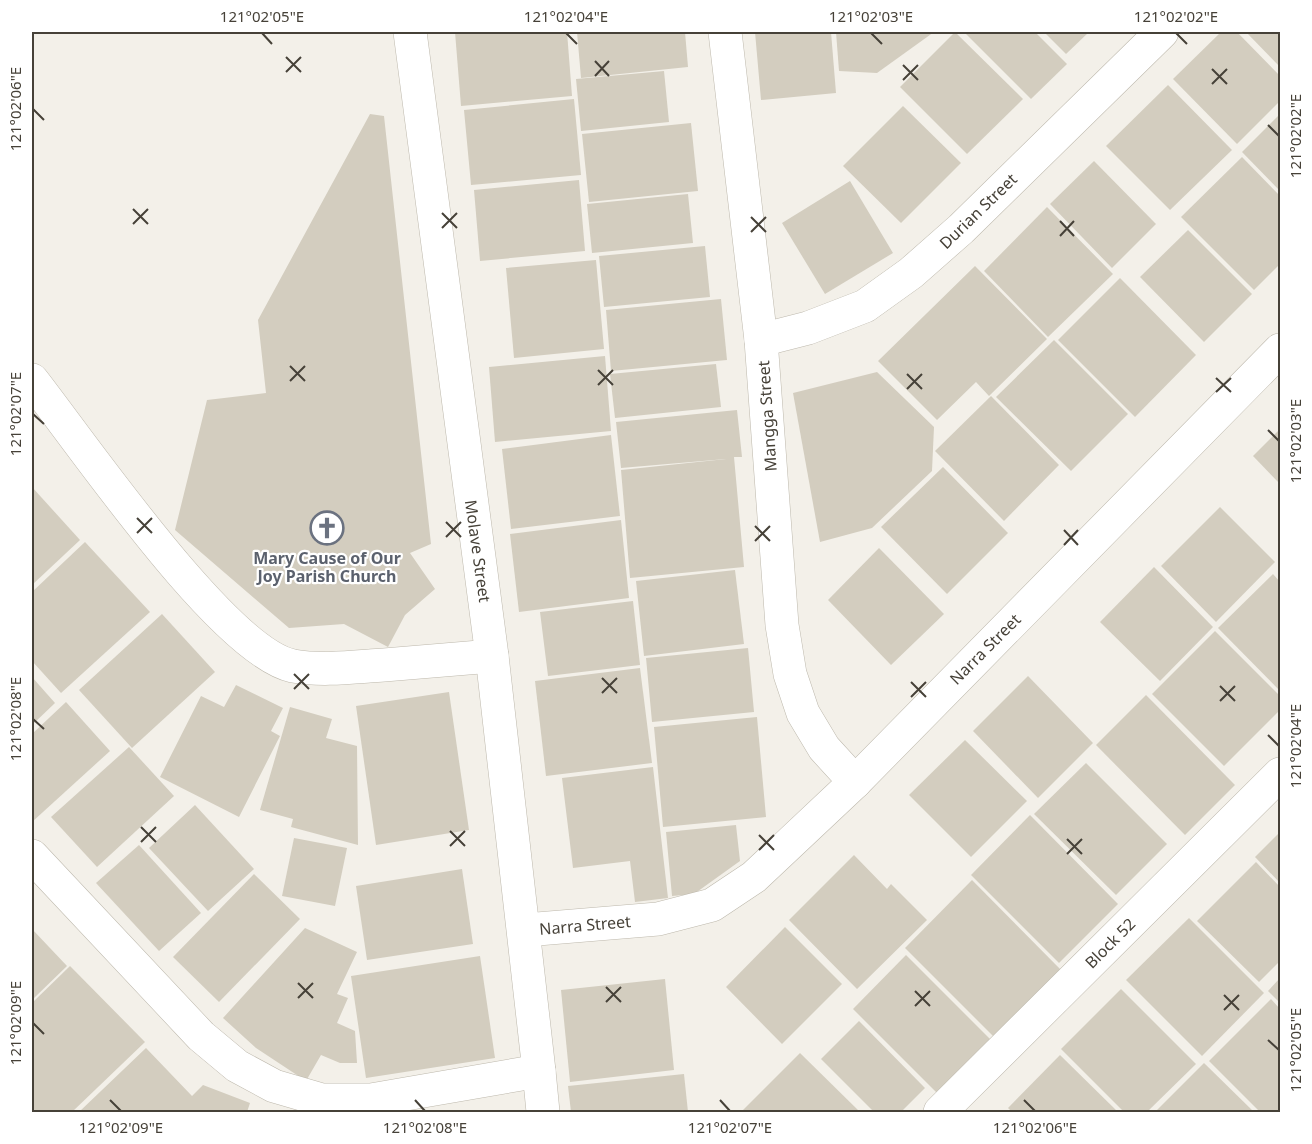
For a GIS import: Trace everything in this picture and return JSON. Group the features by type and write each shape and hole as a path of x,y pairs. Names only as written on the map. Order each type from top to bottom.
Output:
{"street":[{"name":"Molave Street","path":"410,32 492,656 525,930 543,1113"},
{"name":"Mangga Street","path":"724,32 761,340 782,626 790,674 803,713 824,748 855,782"},
{"name":"Durian Street","path":"761,340 808,328 865,306 911,273 961,229 1162,32"},
{"name":"Narra Street","path":"525,930 658,920 712,905 754,877 855,782 1281,350"},
{"path":"32,380 166,553 233,628 259,650 291,665 330,669 492,656"},
{"name":"Block 52","path":"940,1113 1281,774"},
{"path":"32,856 201,1036 237,1066 274,1086 322,1100 371,1100 539,1071"}],"building":[{"path":"455,32 567,32 572,96 461,106"},
{"path":"577,32 685,32 688,67 581,78"},
{"path":"755,32 831,32 836,93 761,100"},
{"path":"836,32 934,32 877,73 839,71"},
{"path":"955,32 1023,99 967,154 900,87"},
{"path":"964,32 1035,32 1067,64 1031,99"},
{"path":"1044,32 1089,32 1066,54"},
{"path":"1221,32 1237,32 1280,76 1280,101 1237,144 1173,79"},
{"path":"1246,32 1280,32 1280,67"},
{"path":"664,71 669,122 581,131 576,79"},
{"path":"1168,85 1232,150 1170,210 1106,146"},
{"path":"574,99 581,175 471,185 464,110"},
{"path":"903,106 961,163 901,223 843,166"},
{"path":"370,114 384,116 431,544 410,553 435,589 405,615 388,647 344,624 289,628 175,530 207,400 266,393 258,320"},
{"path":"1280,114 1280,191 1242,152"},
{"path":"691,123 698,191 589,202 582,134"},
{"path":"1242,157 1280,196 1280,264 1254,290 1181,217"},
{"path":"1094,161 1156,224 1112,268 1050,204"},
{"path":"579,180 585,251 480,261 474,190"},
{"path":"850,181 893,253 825,294 782,223"},
{"path":"688,194 693,243 592,253 587,204"},
{"path":"1047,207 1113,274 1048,337 984,271"},
{"path":"1188,230 1252,294 1204,342 1140,277"},
{"path":"705,246 710,297 604,307 599,256"},
{"path":"596,260 604,349 514,358 506,268"},
{"path":"975,266 1047,339 989,396 976,382 937,420 878,361"},
{"path":"1120,278 1196,355 1135,417 1058,340"},
{"path":"721,299 727,360 611,371 606,310"},
{"path":"1054,340 1128,414 1071,471 996,397"},
{"path":"605,356 611,431 495,442 489,367"},
{"path":"716,364 721,407 615,418 610,374"},
{"path":"877,372 934,427 932,471 872,528 820,542 793,393"},
{"path":"991,396 1059,465 1004,521 935,451"},
{"path":"737,410 742,457 734,457 744,567 630,578 621,470 726,459 621,468 616,422"},
{"path":"1280,429 1280,484 1253,456"},
{"path":"611,435 620,516 511,529 502,449"},
{"path":"943,467 1008,533 947,594 881,527"},
{"path":"32,487 80,540 32,585"},
{"path":"1220,507 1275,562 1216,622 1161,566"},
{"path":"621,520 629,598 519,612 510,534"},
{"path":"85,542 150,612 61,693 32,661 32,592"},
{"path":"879,548 944,614 891,665 828,600"},
{"path":"1154,567 1213,627 1160,681 1100,622"},
{"path":"735,570 744,644 644,656 636,581"},
{"path":"1273,574 1280,582 1280,691 1218,628"},
{"path":"633,601 640,665 548,676 540,612"},
{"path":"162,614 215,672 132,748 79,690"},
{"path":"1215,631 1280,696 1280,710 1224,766 1152,694"},
{"path":"748,648 754,712 652,722 646,658"},
{"path":"640,668 652,763 546,776 535,681"},
{"path":"1028,676 1093,743 1038,798 973,731"},
{"path":"32,677 55,703 32,725"},
{"path":"236,685 283,708 271,731 280,736 239,817 160,777 201,696 224,707"},
{"path":"449,692 469,830 376,845 356,706"},
{"path":"1146,695 1235,785 1185,835 1096,745"},
{"path":"66,702 110,751 32,822 32,734"},
{"path":"290,707 332,719 326,738 357,746 358,845 291,827 293,819 260,810"},
{"path":"757,717 766,817 663,827 654,727"},
{"path":"965,740 1027,801 971,857 909,795"},
{"path":"129,747 174,796 97,867 51,817"},
{"path":"1086,763 1167,844 1116,895 1034,814"},
{"path":"653,767 668,898 635,902 630,861 573,868 562,778"},
{"path":"195,805 254,869 208,911 149,848"},
{"path":"1030,815 1118,904 1059,963 971,875"},
{"path":"736,825 740,861 694,894 672,896 666,832"},
{"path":"1280,832 1280,883 1255,857"},
{"path":"294,838 347,848 335,906 282,896"},
{"path":"139,845 201,913 159,951 96,883"},
{"path":"854,855 887,889 891,884 927,920 857,989 789,920"},
{"path":"1256,862 1280,887 1280,961 1259,982 1197,921"},
{"path":"462,869 473,944 367,960 356,886"},
{"path":"254,874 300,919 219,1002 173,957"},
{"path":"972,880 1062,971 995,1038 905,948"},
{"path":"1189,918 1264,993 1202,1056 1126,980"},
{"path":"785,927 842,984 782,1044 726,987"},
{"path":"305,928 357,952 337,994 348,998 337,1023 355,1031 357,1063 340,1063 321,1055 306,1081 256,1048 223,1018"},
{"path":"32,929 67,966 32,1000"},
{"path":"906,955 992,1041 939,1095 853,1009"},
{"path":"480,956 495,1058 366,1078 351,976"},
{"path":"70,966 145,1042 72,1112 36,1112 32,1107 32,1003"},
{"path":"1280,978 1280,1003 1268,991"},
{"path":"665,979 674,1070 570,1082 561,990"},
{"path":"1121,989 1196,1064 1147,1112 1124,1112 1061,1049"},
{"path":"1271,999 1280,1009 1280,1112 1260,1112 1209,1061"},
{"path":"859,1021 925,1088 901,1112 874,1112 821,1059"},
{"path":"146,1048 192,1096 203,1085 250,1103 247,1112 79,1112"},
{"path":"800,1053 860,1112 741,1112"},
{"path":"1060,1055 1118,1112 1012,1112 1008,1108"},
{"path":"1204,1063 1254,1112 1155,1112"},
{"path":"684,1074 688,1112 571,1112 568,1086"}],"place":[{"name":"Mary Cause of Our Joy Parish Church","path":"327,528"}]}
